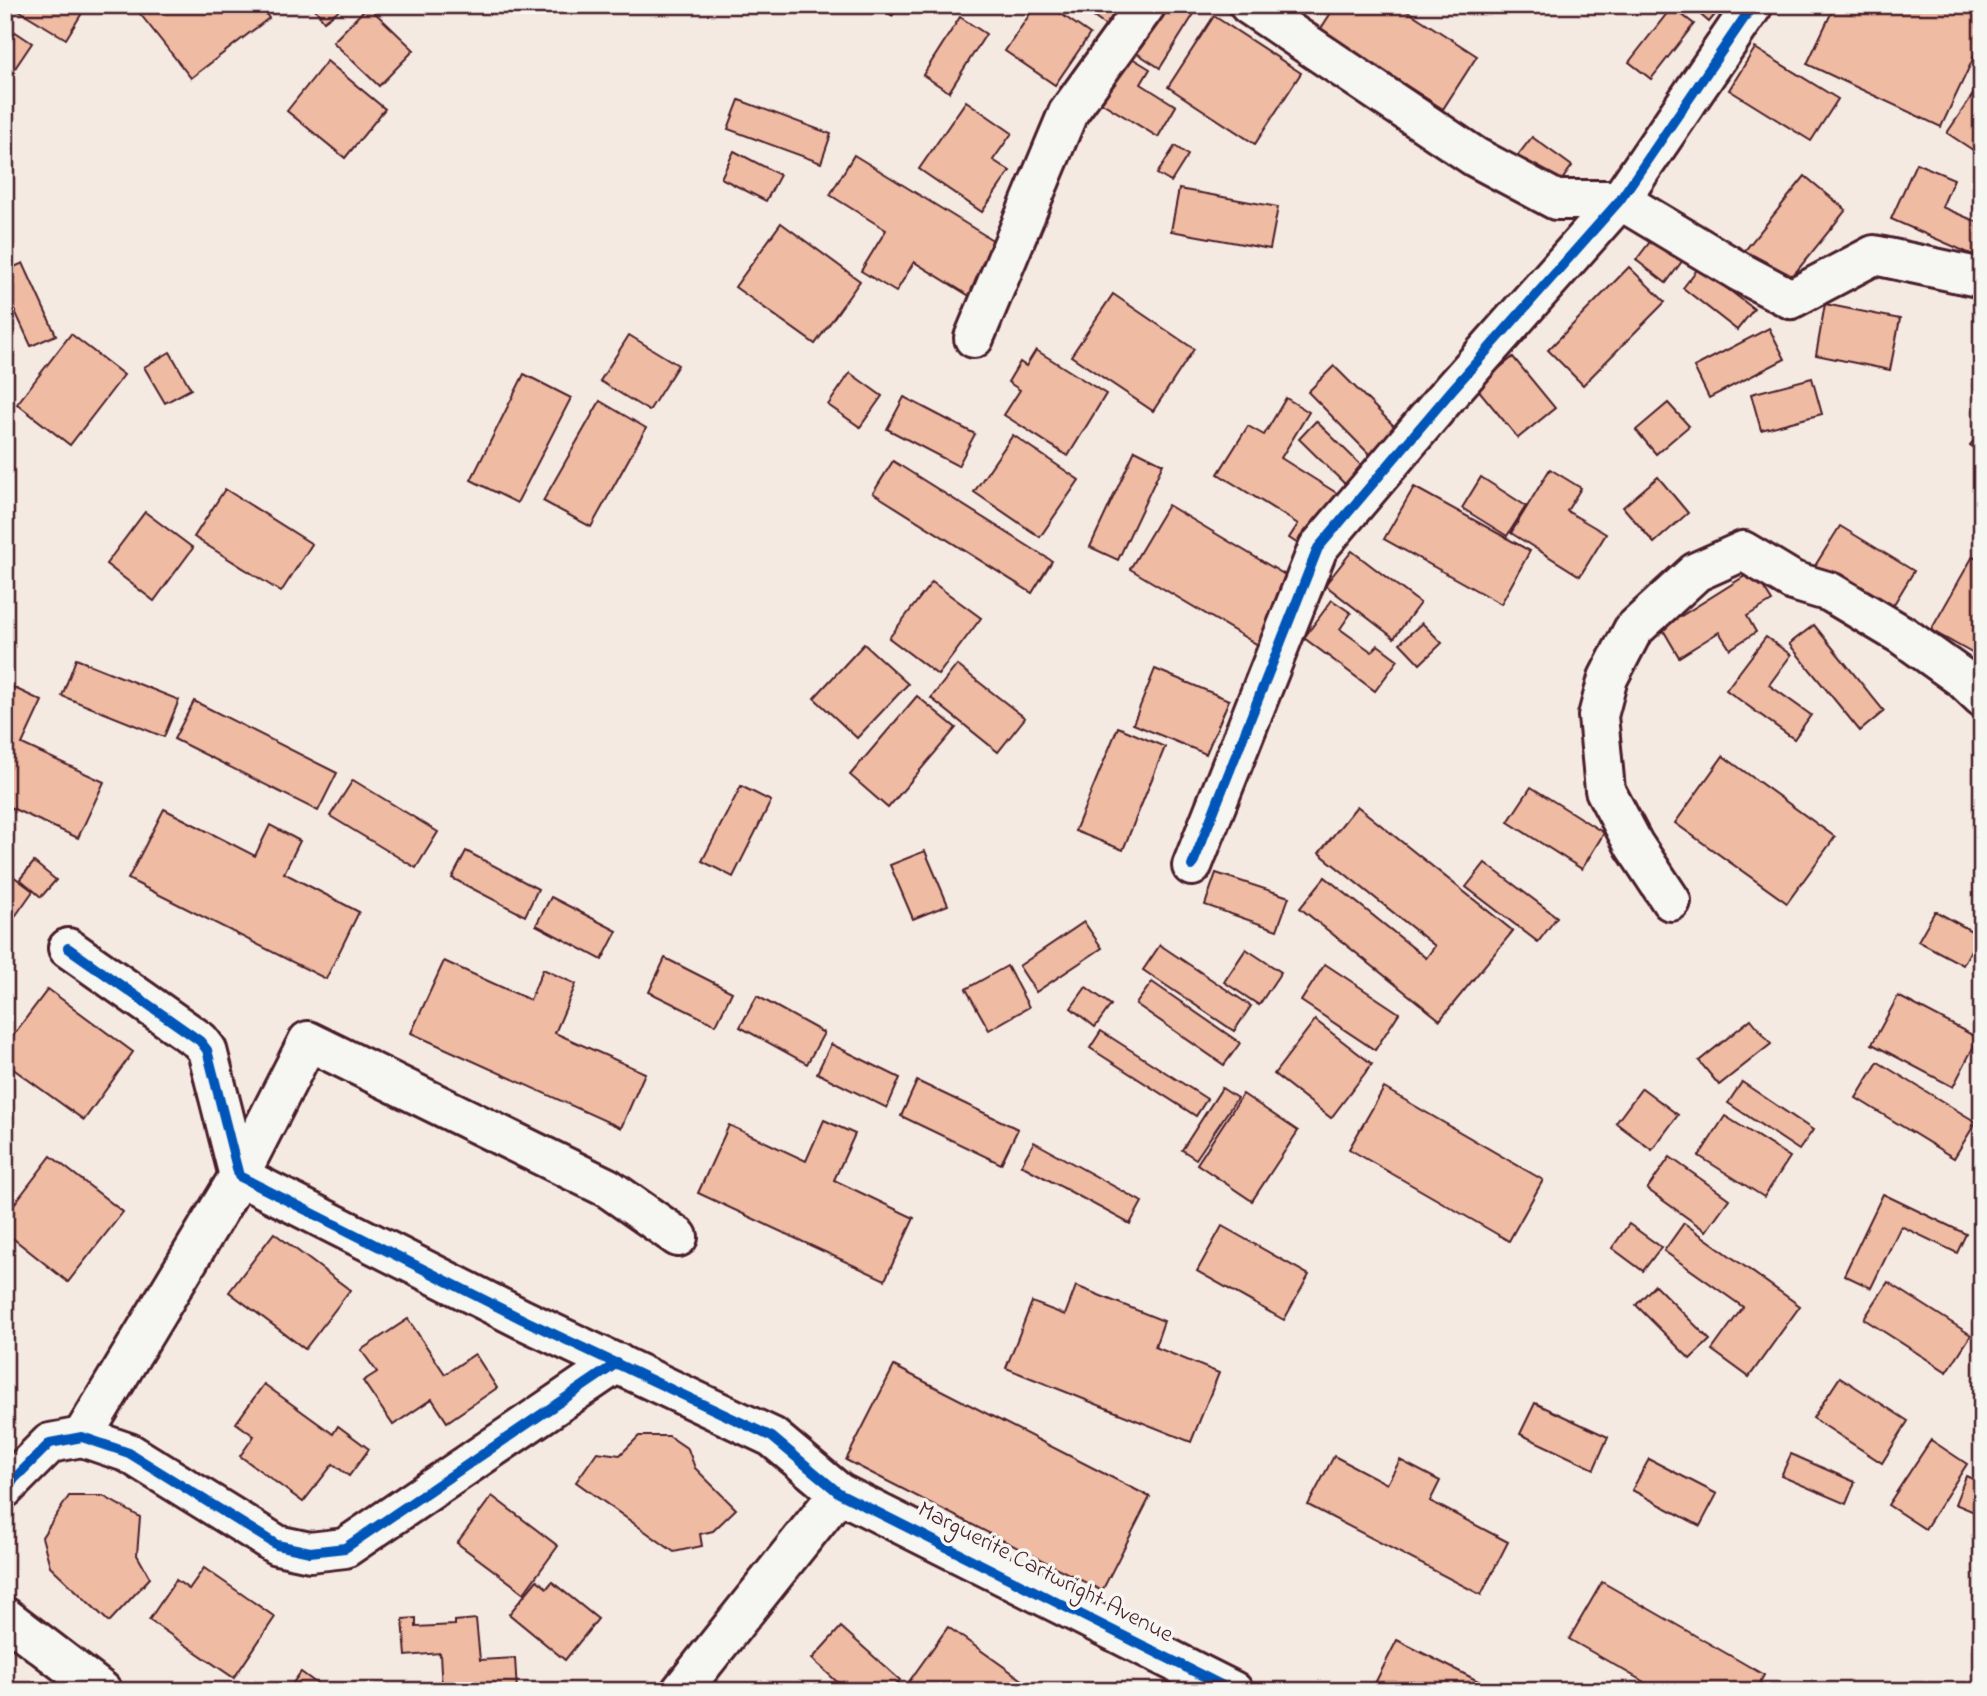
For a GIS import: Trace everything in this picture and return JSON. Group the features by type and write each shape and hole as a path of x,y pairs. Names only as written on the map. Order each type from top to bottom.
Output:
{"street":[{"path":"974,338 1068,113 1146,5"},
{"path":"1249,5 1475,158 1556,200 1620,201 1791,299 1874,255 1982,278"},
{"path":"1192,866 1318,548 1452,390 1620,201 1753,5"},
{"path":"1671,901 1634,845 1605,790 1598,716 1608,678 1633,630 1696,572 1743,551 1793,581 1830,592 1902,635 1962,678 1982,697"},
{"path":"68,948 200,1041 207,1050 239,1176"},
{"path":"82,1437 239,1176 307,1041 608,1188 678,1237"},
{"name":"Marguerite Cartwright Avenue","path":"239,1176 522,1319 772,1437 839,1493 1233,1691"},
{"path":"5,1488 50,1443 82,1437 129,1453 277,1545 310,1552 345,1548 617,1363"},
{"path":"681,1691 839,1493"},
{"path":"5,1617 102,1691"}],"building":[{"path":"10,5 87,5 66,39"},
{"path":"143,5 259,5 269,18 191,78 137,10"},
{"path":"312,5 346,5 324,21"},
{"path":"877,5 900,5 892,16"},
{"path":"1036,5 1048,5 1090,34 1055,85 1005,51"},
{"path":"1077,5 1140,5 1120,36"},
{"path":"1166,5 1181,5 1194,14 1160,68 1135,52"},
{"path":"1336,5 1398,5 1477,56 1443,109 1320,30"},
{"path":"1689,5 1723,5 1709,22"},
{"path":"1835,5 1982,7 1982,40 1941,127 1807,64"},
{"path":"368,6 414,50 379,86 333,42"},
{"path":"1672,7 1694,24 1651,79 1629,62"},
{"path":"1214,16 1301,73 1255,144 1168,87"},
{"path":"960,17 986,34 949,92 923,75"},
{"path":"5,25 32,43 5,83"},
{"path":"1755,48 1838,99 1811,141 1729,90"},
{"path":"1122,52 1150,69 1141,84 1176,106 1158,137 1094,98"},
{"path":"327,61 385,109 345,158 287,111"},
{"path":"1982,81 1982,156 1947,133"},
{"path":"739,100 831,134 821,163 728,129"},
{"path":"966,101 1012,133 993,160 1010,171 982,212 919,169"},
{"path":"1532,137 1572,166 1556,188 1515,159"},
{"path":"1175,146 1188,155 1171,182 1157,174"},
{"path":"734,151 780,175 766,201 721,178"},
{"path":"854,155 1004,247 973,298 914,262 896,292 861,271 886,230 830,195"},
{"path":"1916,163 1954,179 1942,207 1982,224 1982,259 1891,219"},
{"path":"1805,176 1846,210 1783,288 1742,254"},
{"path":"1179,189 1278,207 1270,249 1171,231"},
{"path":"781,223 860,281 815,344 735,287"},
{"path":"1653,238 1683,260 1666,283 1636,260"},
{"path":"23,263 56,335 31,346 5,289 5,271"},
{"path":"1629,267 1665,302 1583,385 1548,350"},
{"path":"1699,267 1754,309 1737,330 1683,288"},
{"path":"1113,294 1194,349 1153,411 1071,356"},
{"path":"1825,304 1900,319 1890,370 1816,355"},
{"path":"5,317 15,352 5,354"},
{"path":"1769,328 1785,359 1709,398 1694,367"},
{"path":"71,334 124,375 70,445 17,404"},
{"path":"629,335 678,365 649,411 600,381"},
{"path":"1036,350 1106,394 1068,456 1004,415 1020,390 1008,382 1020,362 1026,366"},
{"path":"170,352 191,389 165,403 144,367"},
{"path":"1513,357 1555,408 1518,438 1476,387"},
{"path":"1334,366 1402,434 1375,460 1308,392"},
{"path":"850,373 882,396 860,427 828,405"},
{"path":"524,374 571,398 517,503 471,480"},
{"path":"1812,378 1822,414 1761,430 1751,394"},
{"path":"904,397 975,434 958,466 887,429"},
{"path":"1286,398 1309,412 1281,458 1343,497 1309,551 1289,538 1298,524 1218,474 1248,426 1264,435"},
{"path":"600,401 646,428 591,527 543,501"},
{"path":"1668,403 1689,426 1656,454 1636,430"},
{"path":"1316,421 1365,469 1348,487 1299,439"},
{"path":"1982,431 1982,456 1970,445"},
{"path":"1013,435 1079,480 1040,537 974,492"},
{"path":"1135,450 1163,464 1118,560 1090,547"},
{"path":"893,461 1052,561 1032,593 873,493"},
{"path":"1550,469 1581,488 1567,511 1606,534 1580,576 1511,533"},
{"path":"1481,477 1526,506 1507,536 1462,508"},
{"path":"1658,477 1688,513 1654,543 1623,507"},
{"path":"1414,487 1530,551 1501,604 1384,539"},
{"path":"225,489 312,544 281,592 194,537"},
{"path":"1168,505 1302,585 1265,649 1130,569"},
{"path":"145,512 193,548 154,601 106,564"},
{"path":"1840,526 1914,571 1888,614 1813,569"},
{"path":"1352,551 1420,603 1394,638 1325,585"},
{"path":"1973,556 1982,561 1982,652 1979,657 1931,630"},
{"path":"1753,571 1772,601 1747,616 1756,632 1730,649 1719,632 1679,657 1662,628"},
{"path":"932,582 981,618 938,675 889,638"},
{"path":"1332,600 1351,613 1340,629 1372,652 1378,645 1398,660 1375,691 1304,638"},
{"path":"1422,623 1442,643 1420,664 1400,643"},
{"path":"1814,625 1884,711 1860,731 1789,644"},
{"path":"1766,637 1791,655 1769,685 1811,715 1794,739 1726,690"},
{"path":"864,644 908,684 857,738 814,698"},
{"path":"76,659 179,700 164,737 62,696"},
{"path":"957,665 1025,718 998,752 931,698"},
{"path":"1155,669 1229,700 1206,754 1133,724"},
{"path":"8,685 42,701 22,744 104,782 78,838 5,805 5,691"},
{"path":"917,696 956,728 888,808 850,775"},
{"path":"194,701 337,773 318,811 174,739"},
{"path":"1118,727 1165,747 1123,850 1075,831"},
{"path":"1723,756 1835,837 1787,903 1675,823"},
{"path":"353,780 438,832 416,868 330,816"},
{"path":"741,786 771,801 733,877 702,861"},
{"path":"1531,787 1604,833 1582,869 1508,822"},
{"path":"1357,806 1513,931 1440,1020 1300,908 1325,877 1426,958 1435,946 1319,853"},
{"path":"164,809 255,856 270,825 300,841 284,873 359,912 326,979 128,879"},
{"path":"466,851 538,889 525,916 452,878"},
{"path":"925,851 948,905 913,919 890,865"},
{"path":"34,862 56,880 41,897 20,879"},
{"path":"1485,863 1557,917 1538,942 1466,887"},
{"path":"5,870 33,891 14,918 5,912"},
{"path":"1216,873 1289,897 1277,930 1205,905"},
{"path":"551,897 617,931 602,960 536,925"},
{"path":"1935,911 1979,935 1963,965 1918,941"},
{"path":"1084,922 1102,948 1036,992 1019,966"},
{"path":"1160,945 1251,1006 1234,1031 1143,970"},
{"path":"1246,949 1281,972 1259,1005 1224,982"},
{"path":"665,958 732,992 716,1025 649,992"},
{"path":"444,961 530,1000 543,969 576,984 555,1033 645,1073 621,1128 411,1033"},
{"path":"1325,964 1399,1013 1375,1050 1301,1001"},
{"path":"1007,966 1029,1007 989,1030 966,989"},
{"path":"1152,982 1240,1043 1224,1065 1136,1004"},
{"path":"1086,987 1111,1005 1095,1027 1071,1008"},
{"path":"48,989 133,1052 84,1120 5,1063 5,1046"},
{"path":"757,996 824,1033 807,1064 740,1027"},
{"path":"1898,996 1978,1038 1953,1087 1872,1044"},
{"path":"1751,1019 1771,1044 1719,1085 1699,1061"},
{"path":"1315,1020 1372,1064 1331,1118 1274,1074"},
{"path":"1101,1031 1207,1099 1196,1116 1090,1048"},
{"path":"831,1044 900,1078 887,1108 817,1073"},
{"path":"1878,1062 1976,1122 1954,1158 1856,1098"},
{"path":"917,1081 1018,1129 1001,1164 901,1116"},
{"path":"1742,1082 1813,1130 1799,1150 1728,1103"},
{"path":"1222,1088 1237,1098 1196,1159 1182,1150"},
{"path":"1384,1088 1543,1180 1509,1241 1349,1149"},
{"path":"1642,1088 1678,1115 1652,1150 1616,1123"},
{"path":"1243,1094 1298,1131 1252,1201 1197,1164"},
{"path":"1725,1116 1790,1157 1764,1197 1699,1156"},
{"path":"824,1120 855,1134 834,1180 914,1218 885,1280 698,1193 729,1125 806,1161"},
{"path":"1034,1142 1142,1202 1130,1224 1021,1165"},
{"path":"51,1156 123,1212 68,1282 5,1232 5,1216"},
{"path":"1670,1157 1729,1199 1706,1231 1647,1189"},
{"path":"1883,1194 1966,1234 1957,1253 1901,1226 1871,1288 1844,1275"},
{"path":"1684,1223 1800,1306 1749,1377 1712,1350 1743,1307 1664,1251"},
{"path":"1629,1224 1661,1247 1643,1271 1612,1248"},
{"path":"1222,1226 1309,1275 1284,1320 1197,1271"},
{"path":"274,1233 350,1290 305,1349 229,1292"},
{"path":"1888,1282 1971,1335 1947,1372 1864,1319"},
{"path":"1655,1285 1710,1340 1690,1359 1636,1305"},
{"path":"1076,1286 1164,1321 1155,1347 1219,1373 1191,1442 1006,1368 1032,1302 1065,1315"},
{"path":"408,1319 445,1374 475,1354 497,1388 447,1422 432,1399 393,1425 363,1381 377,1372 361,1350"},
{"path":"894,1366 1150,1497 1102,1591 846,1460"},
{"path":"1840,1377 1908,1421 1882,1463 1813,1418"},
{"path":"264,1384 333,1434 338,1426 369,1449 349,1476 333,1464 303,1502 240,1456 254,1436 236,1423"},
{"path":"1535,1403 1608,1437 1594,1469 1520,1434"},
{"path":"639,1436 669,1436 688,1449 695,1468 736,1509 713,1531 700,1534 702,1546 674,1552 576,1482 597,1452 620,1455"},
{"path":"1931,1440 1967,1464 1925,1529 1888,1505"},
{"path":"1791,1454 1855,1482 1846,1504 1781,1476"},
{"path":"1334,1456 1387,1484 1400,1460 1440,1481 1430,1501 1508,1542 1481,1595 1308,1505"},
{"path":"1649,1459 1717,1494 1700,1526 1632,1490"},
{"path":"1966,1476 1982,1483 1982,1507 1979,1514 1955,1504"},
{"path":"69,1496 103,1496 140,1517 137,1555 150,1578 109,1622 50,1566 42,1537"},
{"path":"492,1496 558,1546 524,1593 457,1543"},
{"path":"204,1568 275,1617 234,1678 149,1620 176,1580 189,1589"},
{"path":"537,1580 547,1588 552,1582 598,1619 565,1660 509,1614"},
{"path":"1602,1582 1764,1675 1755,1691 1660,1691 1569,1639"},
{"path":"416,1618 416,1627 455,1625 455,1621 476,1619 480,1660 515,1658 517,1691 442,1691 440,1653 406,1656 403,1619"},
{"path":"841,1627 900,1680 891,1691 847,1691 812,1659"},
{"path":"948,1627 1038,1691 918,1691 908,1683"},
{"path":"1397,1640 1498,1691 1371,1691"},
{"path":"301,1672 327,1691 287,1691"}],"cycle path":[{"path":"1192,866 1318,548 1452,390 1620,200 1753,5"},
{"path":"68,948 200,1041 207,1050 239,1176 522,1319 772,1437 839,1493 1233,1691"},
{"path":"5,1488 50,1443 82,1437 129,1453 277,1545 310,1552 345,1548 617,1363"}]}
